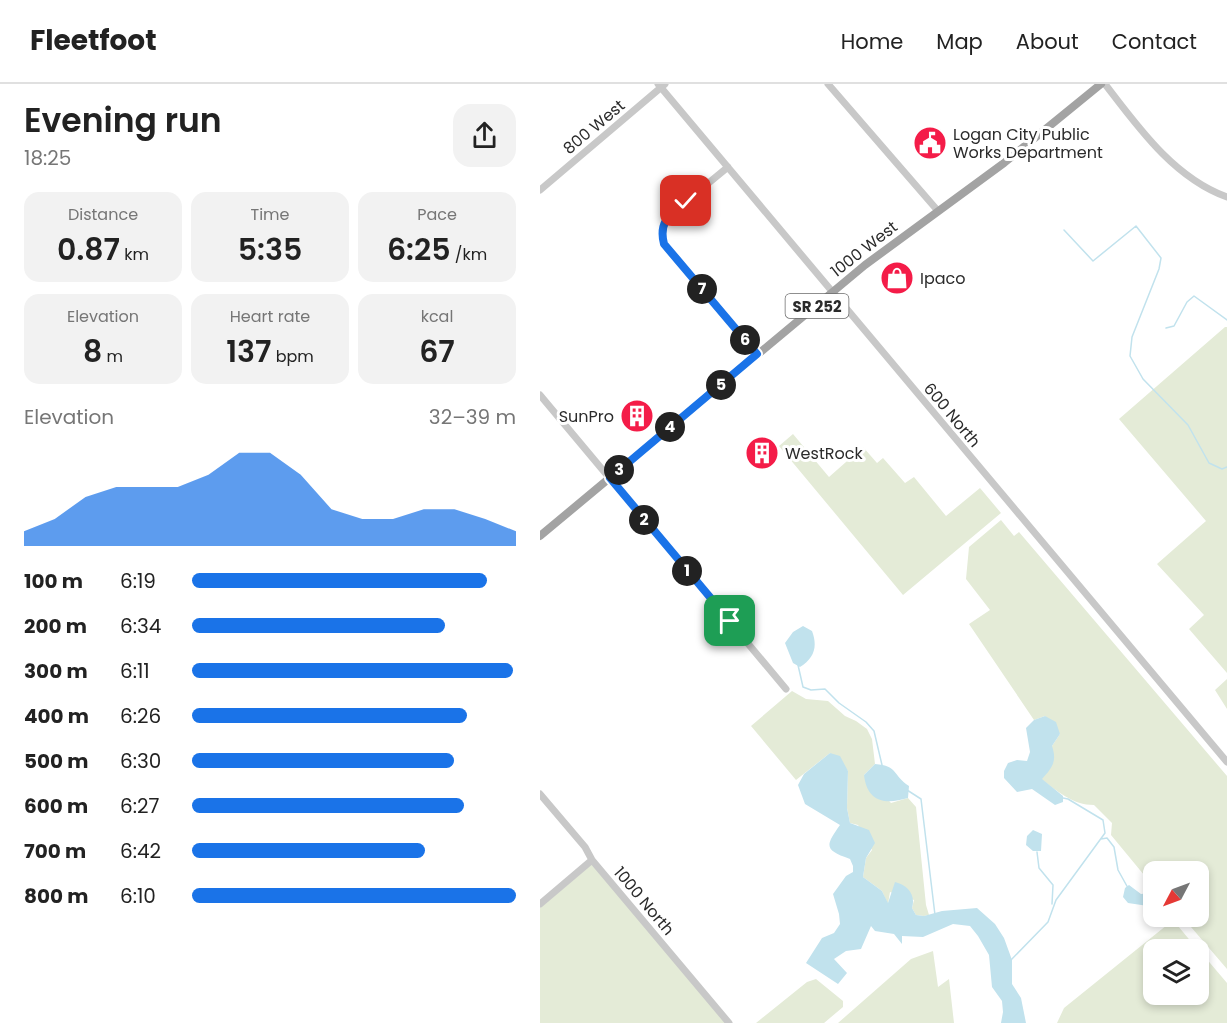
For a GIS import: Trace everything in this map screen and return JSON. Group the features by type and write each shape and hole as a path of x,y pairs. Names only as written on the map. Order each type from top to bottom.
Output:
{"main road":[{"name":"1000 West","path":"540,536 885,250 1046,130 1103,84"}],"street":[{"path":"828,84 938,211"},
{"path":"1103,84 1164,154 1191,178 1227,197"},
{"name":"600 North","path":"661,85 1227,762"},
{"name":"800 West","path":"540,190 661,85"},
{"path":"728,167 666,218 663,231 664,244 757,354"},
{"path":"540,395 786,689"},
{"name":"1000 North","path":"540,794 585,847 592,860 729,1023"},
{"path":"540,904 592,860"}],"green space":[{"path":"1227,327 1227,673 1189,629 1204,615 1157,564 1206,521 1119,419"},
{"path":"793,434 829,477 863,447 877,463 883,458 905,483 914,477 946,516 980,488 1001,513 903,595 779,446"},
{"path":"1001,520 1014,536 1019,532 1227,776 1227,969 1209,948 1209,939 1201,939 1191,927 1209,927 1209,861 1143,861 1143,874 1111,835 1112,823 1094,805 1072,800 1041,779 1052,746 1060,734 1045,716 1034,720 969,624 990,610 966,579 969,547"},
{"path":"1227,679 1227,709 1215,690"},
{"path":"792,691 806,699 828,701 845,716 867,729 872,739 875,764 864,775 891,803 908,798 916,807 929,915 916,915 912,908 914,900 890,892 888,904 882,891 863,877 866,858 872,850 858,825 850,823 847,808 848,771 830,753 796,780 751,726"},
{"path":"592,864 726,1023 540,1023 540,908"},
{"path":"1165,927 1179,927 1189,939 1150,939"},
{"path":"1143,944 1143,1005 1209,1005 1209,962 1227,983 1227,1023 1057,1023 1064,1008"},
{"path":"933,951 938,987 949,979 954,1023 838,1023 911,959"},
{"path":"816,979 843,1001 843,1007 824,1023 756,1023 807,982"}],"water":[{"path":"803,626 812,631 815,647 809,660 800,667 793,663 785,643 793,632"},
{"path":"1045,716 1056,722 1060,734 1052,746 1053,764 1042,779 1063,796 1063,802 1055,805 1032,789 1017,792 1004,778 1004,771 1008,763 1017,760 1027,761 1030,752 1026,728 1034,720"},
{"path":"830,753 840,756 848,771 847,808 850,823 869,830 875,843 866,858 863,877 882,891 888,903 895,882 904,886 912,895 912,908 916,915 924,916 942,911 977,908 995,924 1004,938 1012,960 1012,984 1021,998 1026,1023 1001,1023 1002,1001 992,987 989,955 970,926 953,924 923,937 902,936 902,944 894,934 875,931 871,926 861,949 846,951 834,959 847,973 838,984 806,963 822,938 834,933 840,924 833,894 846,876 853,872 850,859 831,850 830,843 840,825 805,804 798,785 804,774"},
{"path":"875,764 892,769 909,786 908,798 885,801 873,796 864,775"},
{"path":"1033,830 1042,834 1041,851 1033,851 1026,845 1027,836"},
{"path":"1129,885 1143,894 1143,905 1128,903 1123,897 1125,888"}],"waterway":[{"path":"1064,230 1093,261 1136,226 1161,258 1159,269 1132,337 1130,356 1143,379 1188,425 1209,463 1222,469 1227,467"},
{"path":"1166,328 1174,326 1187,302 1194,296 1227,320"},
{"path":"798,665 803,687 811,690 825,689 874,731 882,765"},
{"path":"907,790 921,799 935,915"},
{"path":"1010,961 1048,922 1056,900 1105,833 1103,820 1063,798"},
{"path":"1101,839 1107,838 1114,847 1118,870 1128,888"},
{"path":"1037,852 1039,868 1053,885 1052,904"}],"place":[{"name":"Logan City Public Works Department","path":"930,143"},
{"name":"Ipaco","path":"897,278"},
{"name":"SunPro","path":"637,416"},
{"name":"WestRock","path":"762,453"}],"route":[{"path":"686,201 666,218 662,239 664,244 757,354 610,478 730,621"}]}
